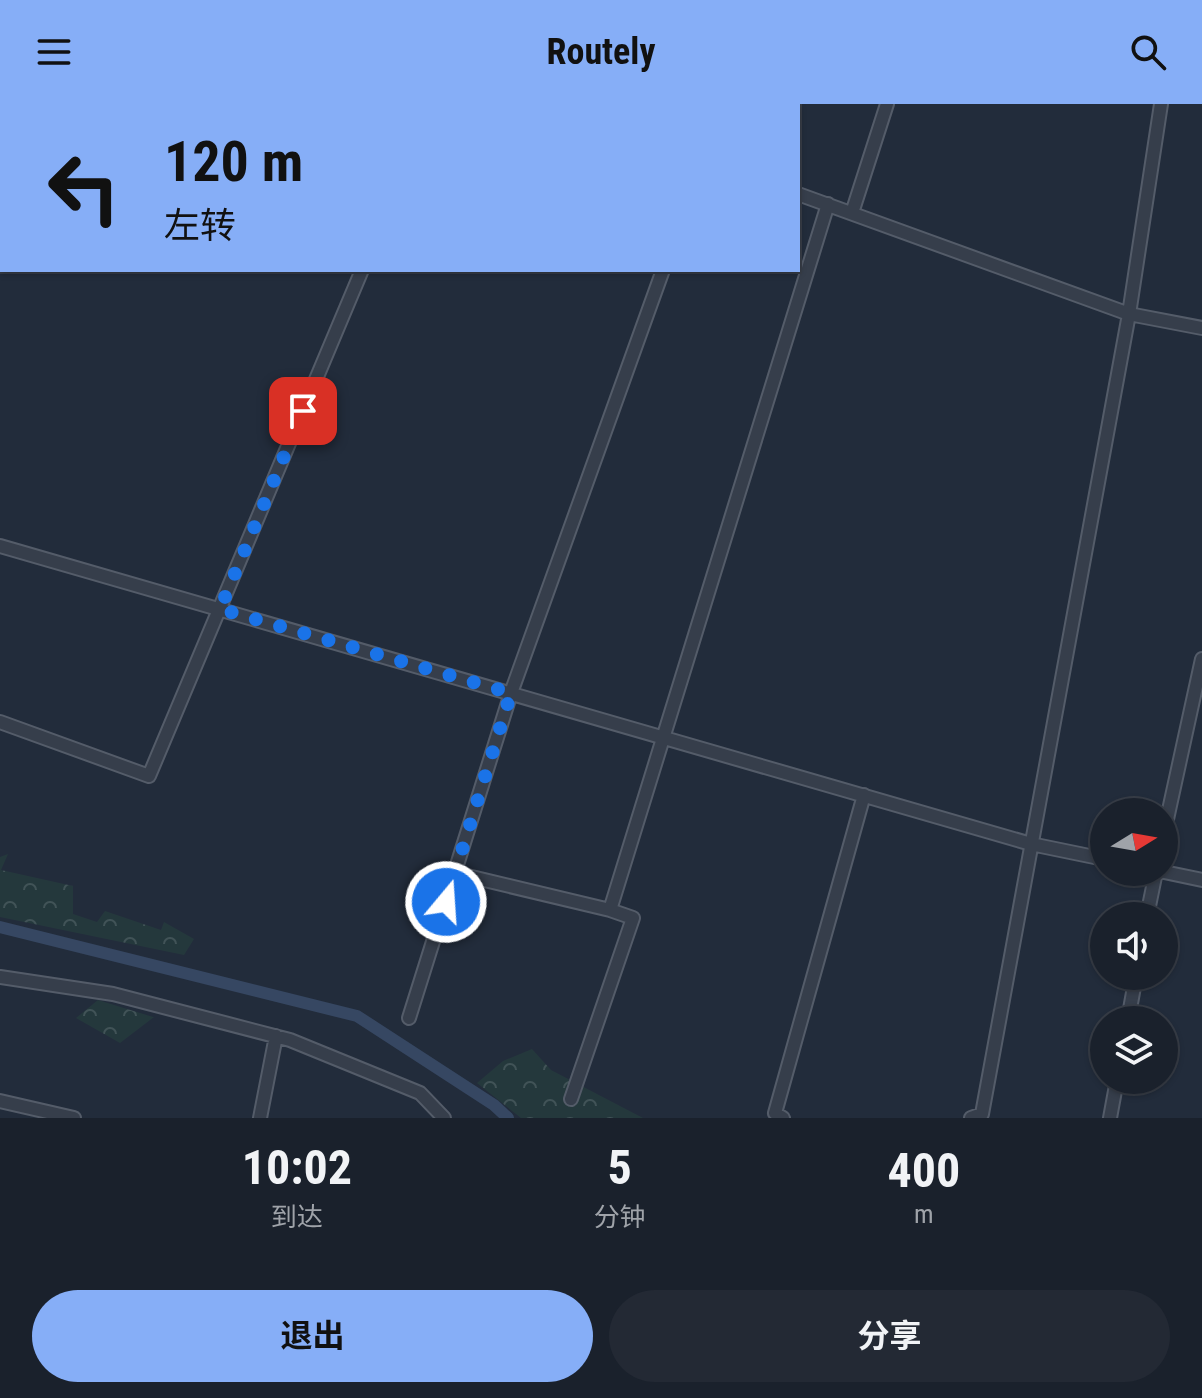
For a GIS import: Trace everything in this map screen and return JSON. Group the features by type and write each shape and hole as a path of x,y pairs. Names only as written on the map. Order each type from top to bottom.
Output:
{"street":[{"path":"852,213 887,104"},
{"path":"971,1118 982,1114 1129,314 1161,104"},
{"path":"800,195 1129,314 1202,328"},
{"path":"610,910 828,204"},
{"path":"0,722 149,776 361,272"},
{"path":"409,1018 511,693 662,272"},
{"path":"0,546 1031,844 1090,856"},
{"path":"1172,798 1202,659"},
{"path":"783,1118 775,1113 864,795"},
{"path":"455,873 633,918 571,1099"},
{"path":"1178,875 1202,880"},
{"path":"0,977 113,994 290,1040 420,1093 444,1118"},
{"path":"260,1118 276,1036"},
{"path":"1110,1118 1114,1094"},
{"path":"0,1101 71,1118"}],"green space":[{"path":"8,854 1,870 73,886 73,914 97,922 105,911 161,930 164,922 194,939 184,955 0,917 0,857"},
{"path":"98,1000 154,1017 120,1043 76,1018"},
{"path":"532,1049 551,1070 643,1118 521,1118 477,1083 503,1061"}],"waterway":[{"path":"0,927 357,1016 494,1105 508,1118"}],"route":[{"path":"303,411 220,609 511,693 446,902"}]}
